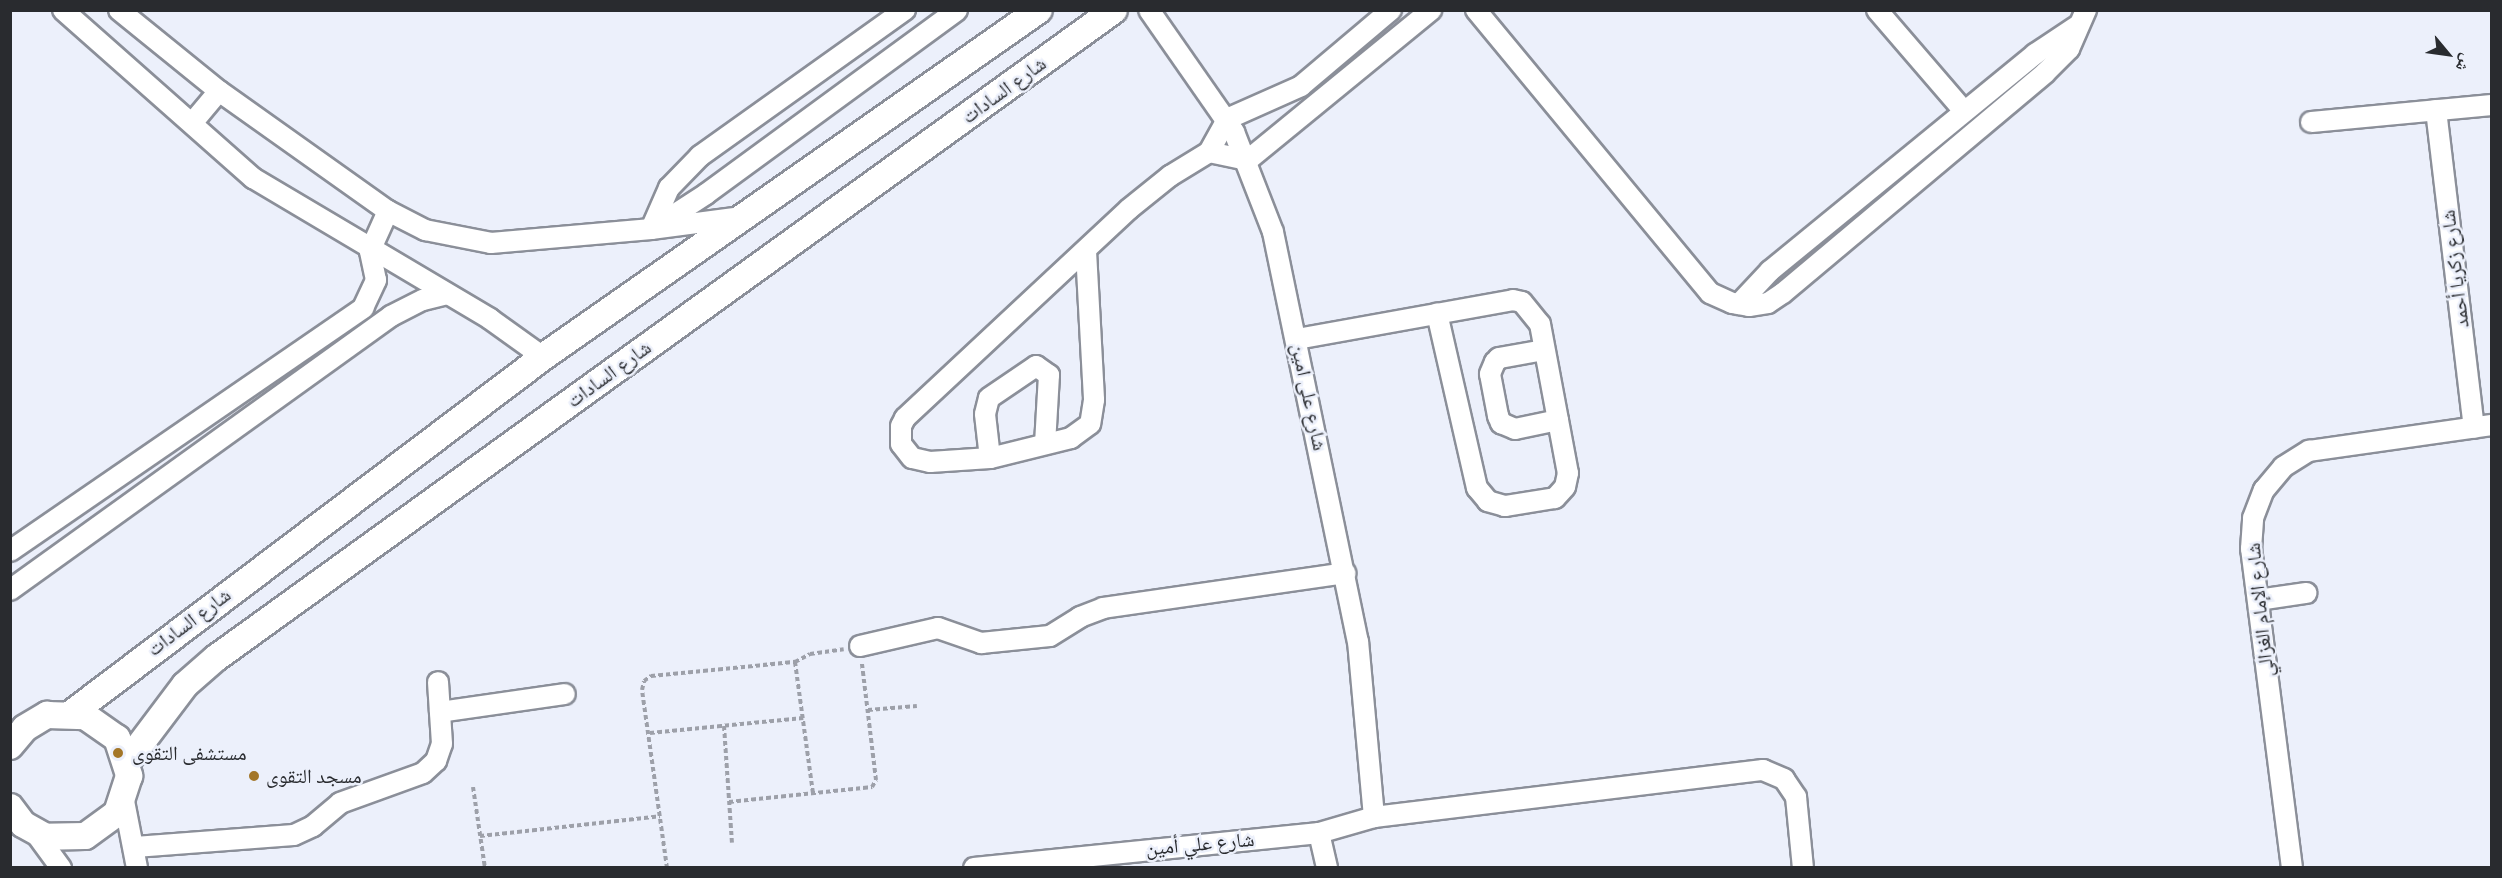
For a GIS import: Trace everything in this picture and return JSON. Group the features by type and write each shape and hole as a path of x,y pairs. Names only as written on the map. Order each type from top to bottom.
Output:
{"main road":[{"name":"شارع السادات","path":"72,713 543,357 1039,10"},
{"name":"شارع السادات","path":"128,762 162,713 210,663 1114,11"},
{"path":"10,746 36,720 72,713 108,729 128,762 124,801 108,823 85,836 59,839 20,823"}],"street":[{"path":"63,10 193,122 253,178 370,251 447,294 543,357"},
{"path":"119,10 219,91 388,210 425,230 490,243 651,230 747,216"},
{"path":"651,230 669,189 699,156 905,10"},
{"path":"651,230 706,194 957,10"},
{"name":"شارع على امين","path":"1149,10 1227,119 1248,160 1274,232 1345,573 1362,670 1374,817"},
{"path":"1086,251 1094,411 1082,433 990,458 930,462 912,459 901,444 901,426 1086,251 1162,182 1209,152 1227,119 1301,86 1391,10"},
{"path":"1209,152 1248,160 1431,10"},
{"path":"1476,10 1704,286 1716,296 1739,304 1767,303 1784,293 2045,73 2069,49 2083,17"},
{"path":"1877,10 1964,111"},
{"path":"1739,304 1762,278 1964,111 2083,17"},
{"path":"193,122 219,91"},
{"path":"2311,122 2492,105"},
{"name":"شارع زكريا أحمد","path":"2436,110 2483,426"},
{"path":"10,551 363,308 376,280 370,251 388,210"},
{"path":"10,590 391,316 423,300 447,294"},
{"path":"1297,339 1513,300 1522,302 1536,315 1545,350 1568,473 1561,493 1505,506 1488,501 1477,488 1437,314"},
{"path":"1545,350 1499,358 1490,374 1501,423 1515,429 1558,420"},
{"path":"990,458 985,414 989,398 1036,366 1049,375 1045,444"},
{"name":"شارع الإمام الغزالي","path":"2292,867 2252,549 2253,518 2264,490 2283,466 2309,451 2483,426"},
{"path":"99,490 113,516"},
{"path":"860,646 938,628 981,643 1050,636 1080,617 1103,608 1345,573"},
{"path":"2258,600 2306,593"},
{"path":"135,847 301,833 340,803 430,768 442,744 438,682"},
{"path":"440,712 566,694"},
{"name":"شارع علي أمين","path":"974,867 1319,833 1374,817 1763,770 1784,779 1796,797 1803,867"},
{"path":"124,801 135,847 137,867"},
{"path":"20,823 61,867"},
{"path":"1319,833 1327,867"}],"path":[{"path":"667,867 650,733 642,690 644,681 651,676 795,662 810,654 860,646 876,780 872,787 729,802"},
{"path":"795,662 813,793"},
{"path":"868,710 917,706"},
{"path":"650,733 803,718"},
{"path":"724,726 732,843"},
{"path":"473,787 485,867"},
{"path":"480,836 660,816"}],"place":[{"name":"مستشفى التقوى","path":"118,753"},
{"name":"مسجد التقوى","path":"254,776"}]}
